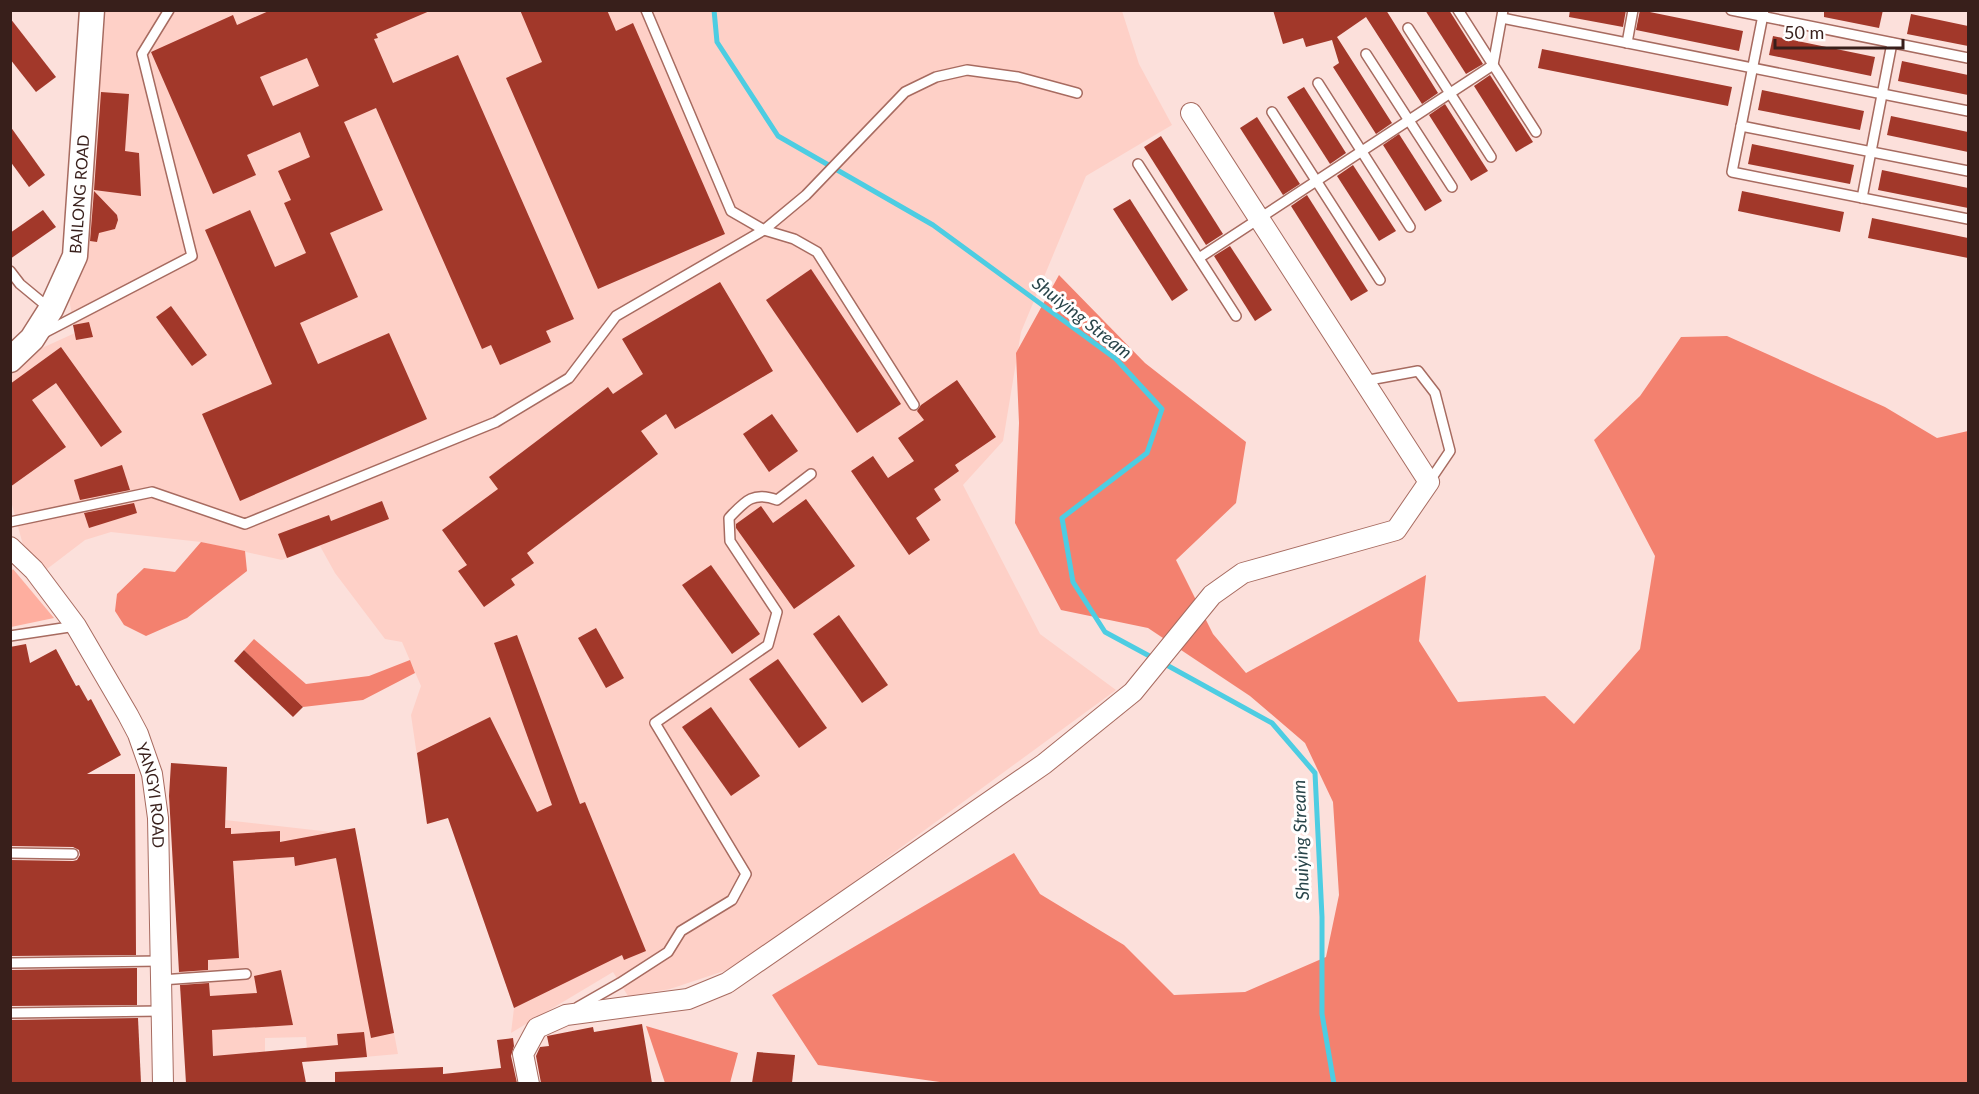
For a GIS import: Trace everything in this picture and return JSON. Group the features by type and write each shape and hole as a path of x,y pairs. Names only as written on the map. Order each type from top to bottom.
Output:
{"street":[{"name":"BAILONG ROAD","path":"10,360 32,339 51,309 75,256 92,10"},
{"path":"529,1083 523,1054 537,1028 566,1015 688,999 727,983 1044,764 1133,692 1212,595 1243,573 1396,530 1429,482 1191,113"},
{"name":"YANGYI ROAD","path":"10,548 34,570 76,626 138,734 152,774 158,818 164,1083"}],"lane":[{"path":"32,339 192,256 142,54 169,10"},
{"path":"646,10 732,211 764,230 794,239 817,252 914,405"},
{"path":"1458,10 1536,132"},
{"path":"1627,43 1633,10"},
{"path":"1731,10 1763,14 1968,58"},
{"path":"1199,258 1493,65 1502,14 1627,43 1968,111"},
{"path":"1763,14 1732,172 1968,219"},
{"path":"1408,28 1491,157"},
{"path":"1862,198 1892,43"},
{"path":"1365,54 1452,187"},
{"path":"10,522 152,492 245,524 496,423 569,378 616,316 764,230 806,195 905,92 936,77 967,70 1018,76 1077,93"},
{"path":"1318,83 1410,226"},
{"path":"1272,112 1380,280"},
{"path":"1741,126 1968,171"},
{"path":"1138,164 1236,316"},
{"path":"10,271 20,284 51,309"},
{"path":"1364,381 1418,371 1436,393 1450,451 1429,482"},
{"path":"566,1015 668,952 681,931 732,900 746,874 655,723 768,645 777,612 730,541 729,518 746,500 764,495 777,500 811,474"},
{"path":"10,636 76,626"},
{"path":"10,854 73,854"},
{"path":"10,963 246,974"},
{"path":"10,1014 162,1011"}],"shaded area":[{"path":"106,11 1122,11 1139,64 1172,125 1086,176 1021,332 1003,441 963,485 1040,634 1116,690 739,966 670,989 628,996 613,972 511,1033 514,1008 448,818 427,824 411,715 421,686 402,642 385,639 335,573 320,546 282,560 201,542 111,532 85,540 47,569 23,545 11,501 11,375 42,348 75,333 67,287 81,239 99,92"},
{"path":"1059,275 1145,363 1246,442 1236,503 1176,560 1213,634 1246,673 1426,575 1419,641 1458,702 1545,696 1574,724 1640,649 1655,556 1594,440 1640,396 1681,337 1727,336 1885,407 1937,438 1968,431 1968,1083 947,1083 818,1065 772,995 1014,853 1040,894 1124,945 1174,995 1245,992 1326,957 1339,895 1333,802 1305,743 1250,696 1148,628 1061,610 1015,523 1019,423 1016,353"},
{"path":"201,542 245,551 247,571 187,618 146,636 124,625 115,611 117,594 144,568 175,572"},
{"path":"13,569 54,618 11,627 11,572"},
{"path":"254,639 306,684 369,676 410,660 415,673 363,700 303,707 244,650"},
{"path":"225,820 331,832 355,828 398,1054 308,1062 306,1037 265,1038 265,1052 213,1056 209,990 180,991 179,967 200,830"},
{"path":"646,1026 738,1053 730,1083 665,1083"}],"building":[{"path":"271,10 432,10 376,34 378,38 374,39 393,83 458,55 574,319 546,331 551,342 500,365 491,345 482,349 376,108 344,122 383,210 330,233 358,297 300,323 318,364 389,333 427,419 240,501 202,414 272,384 205,230 250,210 275,267 306,253 284,203 291,200 278,171 310,157 300,132 247,155 256,175 213,194 151,52 233,15 237,25","holes":["307,58 319,86 273,106 260,77"]},
{"path":"520,10 607,10 616,31 633,23 725,234 598,289 506,78 542,62"},
{"path":"1273,10 1386,10 1438,93 1422,104 1366,17 1337,37 1392,123 1376,134 1333,67 1339,63 1332,40 1306,47 1303,38 1283,44"},
{"path":"1425,10 1449,10 1483,64 1466,74"},
{"path":"1570,10 1626,10 1623,27 1569,17"},
{"path":"1640,10 1743,31 1739,51 1636,30"},
{"path":"1824,10 1883,10 1879,28 1824,17"},
{"path":"1911,14 1968,26 1968,46 1907,34"},
{"path":"10,18 56,77 36,92 10,59"},
{"path":"1773,36 1875,57 1871,76 1769,55"},
{"path":"1542,49 1732,87 1728,106 1538,68"},
{"path":"1902,61 1968,75 1968,95 1898,81"},
{"path":"1490,75 1533,142 1516,152 1474,86"},
{"path":"1304,87 1346,153 1330,164 1287,97"},
{"path":"1762,90 1864,111 1860,130 1758,110"},
{"path":"101,92 129,94 125,151 139,153 141,196 94,190"},
{"path":"1445,104 1488,171 1471,181 1429,115"},
{"path":"1891,116 1968,132 1968,152 1887,135"},
{"path":"1257,117 1300,184 1283,195 1240,128"},
{"path":"10,126 45,175 29,187 10,161"},
{"path":"1399,134 1442,201 1425,211 1383,145"},
{"path":"1161,136 1223,234 1206,245 1144,147"},
{"path":"1752,144 1854,165 1850,184 1748,164"},
{"path":"1353,165 1396,231 1379,241 1337,176"},
{"path":"1882,170 1968,188 1968,208 1878,190"},
{"path":"94,191 117,215 118,220 115,229 99,233 97,242 90,241"},
{"path":"1742,191 1844,212 1840,232 1738,211"},
{"path":"1307,195 1368,291 1351,301 1291,206"},
{"path":"1130,199 1188,290 1172,301 1113,209"},
{"path":"43,210 56,227 10,259 10,233"},
{"path":"1872,218 1968,238 1968,258 1868,238"},
{"path":"1230,246 1272,310 1255,321 1214,256"},
{"path":"811,269 901,404 857,433 766,300"},
{"path":"720,282 773,371 675,429 666,414 641,431 658,454 527,553 534,563 511,579 515,585 484,607 458,571 467,565 442,530 498,489 489,477 608,387 613,394 643,374 622,339"},
{"path":"171,306 207,355 192,366 156,317"},
{"path":"89,322 93,337 76,340 73,325"},
{"path":"61,347 122,432 101,447 56,383 32,400 66,447 10,487 10,384"},
{"path":"957,380 996,437 955,465 959,471 934,489 941,500 916,518 930,540 909,555 851,471 873,456 888,478 914,461 898,438 924,420 917,411 921,405"},
{"path":"772,414 798,451 769,472 743,434"},
{"path":"122,465 130,490 80,500 74,480"},
{"path":"806,499 855,566 794,609 736,528 736,524 761,506 773,523"},
{"path":"382,501 389,519 287,558 278,534 329,515 331,521"},
{"path":"134,503 137,513 89,528 84,513"},
{"path":"711,565 760,634 732,654 682,585"},
{"path":"839,615 888,685 862,703 813,634"},
{"path":"596,628 624,678 606,688 578,638"},
{"path":"517,635 580,804 585,802 646,951 624,960 622,955 514,1008 448,818 427,824 417,753 490,717 537,812 552,805 494,643"},
{"path":"26,644 30,663 56,649 76,686 79,685 88,701 91,699 121,755 87,774 135,774 136,955 10,956 10,860 73,861 77,860 80,855 79,850 73,847 10,846 10,647"},
{"path":"244,650 303,707 293,717 234,661"},
{"path":"778,659 827,728 799,748 749,679"},
{"path":"711,707 760,776 731,796 682,727"},
{"path":"171,763 227,767 225,828 231,828 231,834 280,831 280,842 355,828 394,1033 371,1038 336,858 295,866 294,857 233,861 239,958 208,960 208,970 179,972 169,796"},
{"path":"137,968 137,1005 10,1006 10,970"},
{"path":"281,970 293,1025 212,1030 213,1056 338,1045 337,1034 364,1032 367,1057 302,1062 306,1083 186,1083 180,985 209,983 210,996 257,993 254,976"},
{"path":"138,1018 141,1083 10,1083 10,1020"},
{"path":"642,1024 652,1083 541,1083 536,1056 540,1047 549,1046 547,1036 593,1027 594,1032"},
{"path":"513,1038 514,1046 511,1056 517,1083 335,1083 335,1072 443,1067 443,1074 501,1068 497,1040"},
{"path":"757,1052 795,1055 792,1083 752,1083"}],"waterway":[{"name":"Shuiying Stream","path":"714,10 717,42 778,136 933,225 1116,359 1162,409 1147,453 1062,518 1073,582 1105,632 1155,659"},
{"name":"Shuiying Stream","path":"1163,663 1272,723 1315,773 1322,917 1322,1014 1334,1084"}]}
